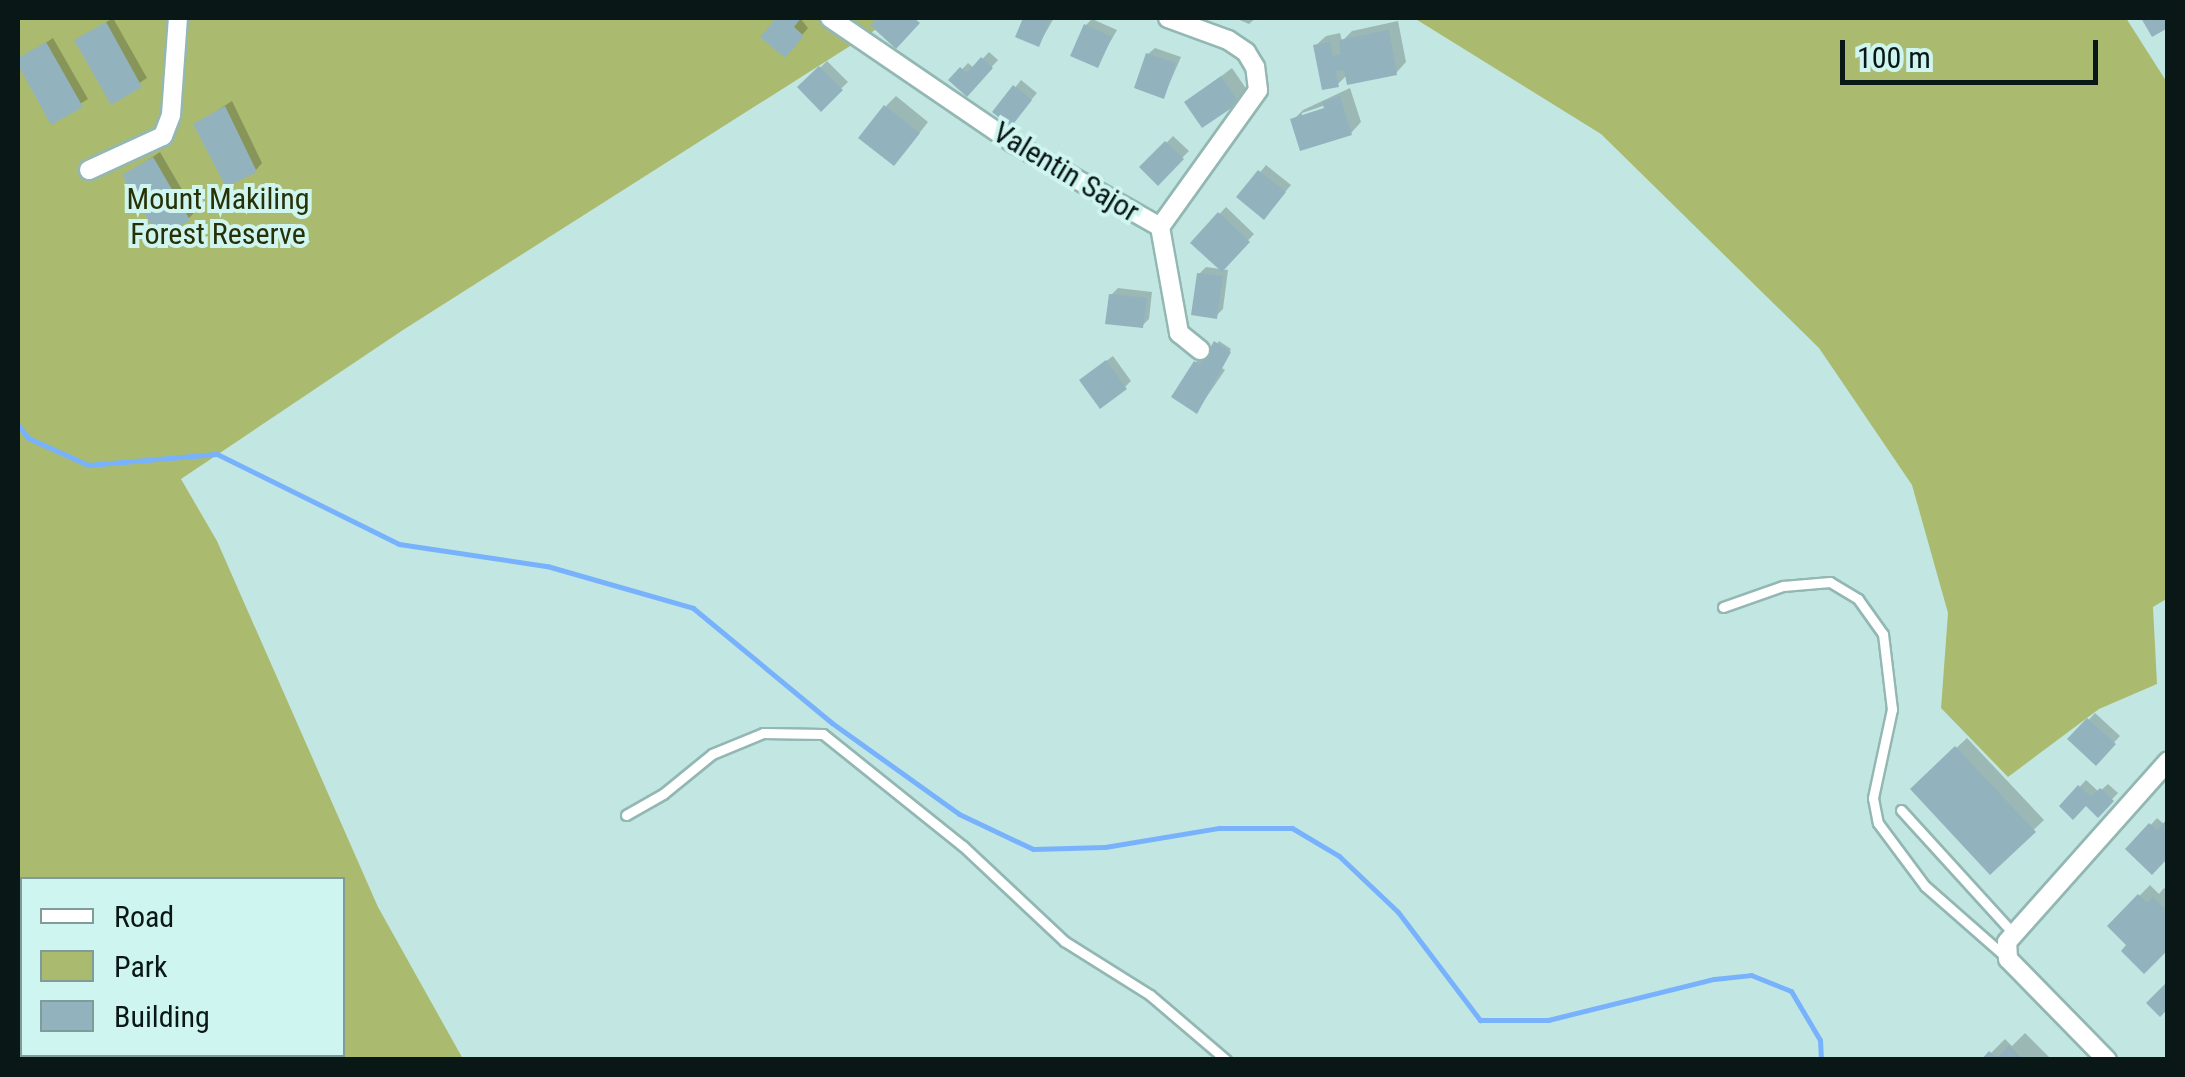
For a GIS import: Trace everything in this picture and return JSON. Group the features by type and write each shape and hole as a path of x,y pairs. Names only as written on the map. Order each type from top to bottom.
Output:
{"street":[{"path":"88,170 163,136 171,115 178,18"},
{"name":"Valentin Sajor","path":"830,18 1013,143 1160,227 1258,90 1255,67 1246,52 1228,40 1168,18"},
{"path":"1160,227 1178,333 1200,350"},
{"path":"2107,1060 2008,959 2007,942 2168,761"}],"lane":[{"path":"1722,607 1783,586 1830,582 1858,598 1883,634 1892,709 1874,798 1878,823 1925,886 1984,943 2008,959"},
{"path":"626,816 663,794 712,754 763,733 822,734 963,846 1064,941 1150,995 1226,1060"},
{"path":"1901,810 2013,932"}],"green space":[{"name":"Mount Makiling Forest Reserve","path":"18,18 894,18 403,330 181,479 217,541 378,907 463,1059 18,1059"},
{"path":"1414,18 2126,18 2168,84 2168,598 2153,607 2157,684 2099,709 2008,777 1941,708 1948,613 1912,485 1819,348 1601,134"}],"building":[{"path":"776,18 801,18 794,27 804,36 785,58 760,37"},
{"path":"877,18 914,18 920,23 896,49 870,25"},
{"path":"1023,18 1051,18 1039,47 1015,37"},
{"path":"2141,18 2168,18 2168,28 2152,37"},
{"path":"106,22 142,87 111,105 74,40"},
{"path":"1084,24 1112,37 1098,68 1070,56"},
{"path":"1389,30 1397,75 1347,85 1344,70 1336,71 1339,87 1322,90 1313,45 1330,42 1333,56 1341,54 1339,40"},
{"path":"46,42 83,107 51,125 18,65 18,58"},
{"path":"1146,53 1176,63 1164,99 1134,88"},
{"path":"981,57 993,68 967,97 948,80 960,67 967,73"},
{"path":"819,66 843,90 821,112 797,87"},
{"path":"1221,76 1239,103 1202,128 1184,102"},
{"path":"1013,85 1032,100 1011,127 992,112"},
{"path":"1340,96 1352,135 1300,151 1290,119 1324,108 1322,102"},
{"path":"884,105 920,133 894,166 858,138"},
{"path":"225,106 257,172 226,187 193,124"},
{"path":"1165,141 1184,159 1158,186 1139,167"},
{"path":"153,157 190,220 159,239 122,175"},
{"path":"1258,170 1286,192 1264,220 1236,197"},
{"path":"1218,212 1250,242 1222,272 1190,243"},
{"path":"1197,273 1223,276 1217,319 1191,315"},
{"path":"1109,294 1147,298 1143,328 1105,324"},
{"path":"1214,341 1231,352 1197,414 1171,397 1194,361 1200,365"},
{"path":"1106,360 1127,389 1100,409 1079,380"},
{"path":"2087,718 2116,744 2096,766 2067,739"},
{"path":"1955,746 2036,832 1990,875 1910,789"},
{"path":"2078,785 2091,797 2100,788 2114,801 2098,818 2086,806 2073,820 2059,806"},
{"path":"2168,818 2168,858 2152,875 2125,849 2149,823 2157,830"},
{"path":"2138,894 2147,903 2153,897 2168,912 2168,950 2144,974 2121,951 2126,945 2107,926"},
{"path":"2168,981 2168,1009 2160,1017 2146,1003"},
{"path":"2009,1045 2024,1060 1981,1060 1989,1051 1997,1058"}],"waterway":[{"path":"18,425 28,438 88,465 217,454 399,544 547,566 693,608 832,723 959,814 1033,849 1105,847 1219,828 1292,828 1339,856 1398,912 1480,1020 1548,1020 1714,979 1751,975 1791,991 1820,1040 1821,1060"}]}
